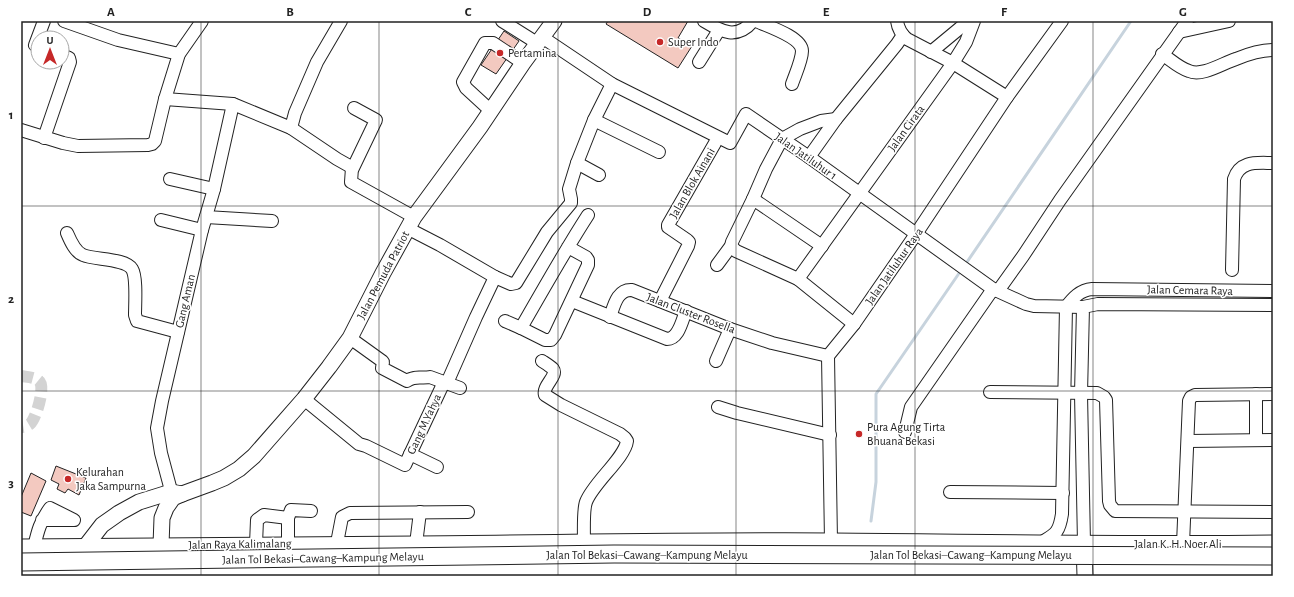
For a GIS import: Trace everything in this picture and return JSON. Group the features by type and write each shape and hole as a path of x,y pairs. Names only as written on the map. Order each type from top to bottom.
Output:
{"highway":[{"name":"Jalan Tol Bekasi–Cawang–Kampung Melayu","path":"21,562 614,554 1273,556"}],"main road":[{"name":"Jalan Pemuda Patriot","path":"85,547 102,526 119,512 139,502 175,495 212,484 239,469 254,456 304,399 350,338 411,222 554,21"},
{"path":"161,545 162,518 166,508 175,495"},
{"name":"Jalan Raya Kalimalang","path":"28,547 337,543 416,544 832,541 1039,544 1080,543"},
{"path":"1080,543 1081,569"},
{"name":"Jalan K. H. Noer Ali","path":"1080,543 1273,543"}],"street":[{"path":"64,21 118,40 179,54"},
{"path":"21,130 44,138 78,146 150,145 155,141 165,99 179,54 202,21"},
{"path":"291,128 295,113 317,62 340,21"},
{"name":"Jalan Jatiluhur 1","path":"502,21 540,40 612,84 730,143 746,114 809,157 995,290 1034,306 1083,307"},
{"path":"704,21 719,30 727,32 734,32 745,28 754,21 793,38 801,46 802,52 792,84"},
{"path":"897,21 898,26 907,39 954,63 1007,97"},
{"path":"932,52 950,35 970,21"},
{"name":"Jalan Cirata","path":"798,279 954,63 966,42 974,21"},
{"name":"Jalan Jatiluhur Raya","path":"828,356 854,324 1007,97 1062,21"},
{"path":"905,432 911,407 995,290 1023,256 1060,200 1162,54 1187,21"},
{"path":"1179,32 1229,21"},
{"path":"699,62 719,30"},
{"path":"809,157 836,119 903,35"},
{"path":"491,111 466,88 463,82 485,43 493,43 524,63"},
{"path":"1162,54 1189,72 1195,73 1208,70 1255,52 1273,50"},
{"path":"44,138 67,70"},
{"path":"354,108 376,120 352,168 351,182 411,222 440,245 495,277 511,284 516,283 547,232 571,203 569,189 577,163 594,120 612,84"},
{"path":"165,99 233,104 291,128 352,168"},
{"name":"Gang Aman","path":"175,495 161,453 157,428 178,332 202,230 214,190 233,104"},
{"path":"717,265 732,246 732,242 766,169 782,139 800,129 821,121 836,119"},
{"path":"594,120 659,152"},
{"name":"Jalan Blok Ainani","path":"660,301 688,246 687,240 668,227 668,225 715,144"},
{"path":"577,163 599,175"},
{"path":"1232,270 1234,180 1236,173 1240,169 1253,163 1273,163"},
{"path":"170,180 214,190"},
{"path":"753,199 822,246"},
{"path":"521,328 588,215"},
{"path":"206,217 272,221"},
{"path":"162,220 202,230"},
{"path":"67,233 75,247 82,255 125,264 132,268 134,276 136,321 178,332"},
{"path":"732,246 736,251 798,279 854,324"},
{"path":"505,321 545,340 551,340 561,325 587,269 588,262 586,258 568,247"},
{"name":"Gang M.Yahya","path":"304,399 359,444 405,465 446,383 495,277"},
{"name":"Jalan Cemara Raya","path":"1066,307 1075,296 1086,289 1106,288 1273,291"},
{"name":"Jalan Cluster Rosella","path":"610,317 618,296 625,290 632,290 686,310 730,329 787,348 828,356"},
{"path":"1230,291 1230,305"},
{"path":"572,301 667,339 670,339 676,335 686,310"},
{"name":"Jalan Cemara Raya","path":"1083,307 1098,304 1273,305"},
{"path":"1039,544 1055,534 1060,527 1062,514 1066,307"},
{"path":"1080,543 1083,307"},
{"path":"716,360 730,329"},
{"path":"350,338 382,361 382,368 407,381 415,377 430,377 460,388"},
{"path":"828,356 832,541"},
{"path":"542,361 554,370 554,373 544,390 545,395 561,405 620,434 627,441 624,450 589,494 585,504 584,542"},
{"path":"990,392 1065,394 1097,393 1104,397 1106,400 1109,501 1115,511 1184,515 1273,512"},
{"path":"1256,394 1256,440"},
{"path":"1183,544 1190,397 1192,395 1273,394"},
{"path":"718,407 737,413 830,435"},
{"path":"1188,441 1273,440"},
{"path":"410,454 438,467"},
{"path":"950,492 1063,493"},
{"path":"288,544 288,518 291,510 311,512"},
{"path":"416,544 420,512"},
{"path":"337,543 342,517 350,513 468,512"},
{"path":"256,544 257,520 264,515 288,518"},
{"path":"28,547 37,533 42,520"}],"building":[{"name":"Super Indo","path":"608,21 688,21 678,38 692,46 678,68 606,24"},
{"name":"Pertamina","path":"504,31 519,41 496,74 481,65"},
{"name":"Kelurahan Jaka Sampurna","path":"56,466 86,478 79,495 68,489 65,493 57,489 59,484 51,480"},
{"path":"31,473 46,481 31,516 21,512 21,497"}],"waterway":[{"path":"965,265 1131,21"},
{"path":"871,521 876,482 876,394 962,269"}],"tunnel":[{"path":"21,376 33,378 41,384 41,395 35,416 30,424 21,427"}],"place":[{"name":"Super Indo","path":"660,42"},
{"name":"Pertamina","path":"500,53"},
{"name":"Pura Agung Tirta Bhuana Bekasi","path":"859,434"},
{"name":"Kelurahan Jaka Sampurna","path":"68,479"}]}
